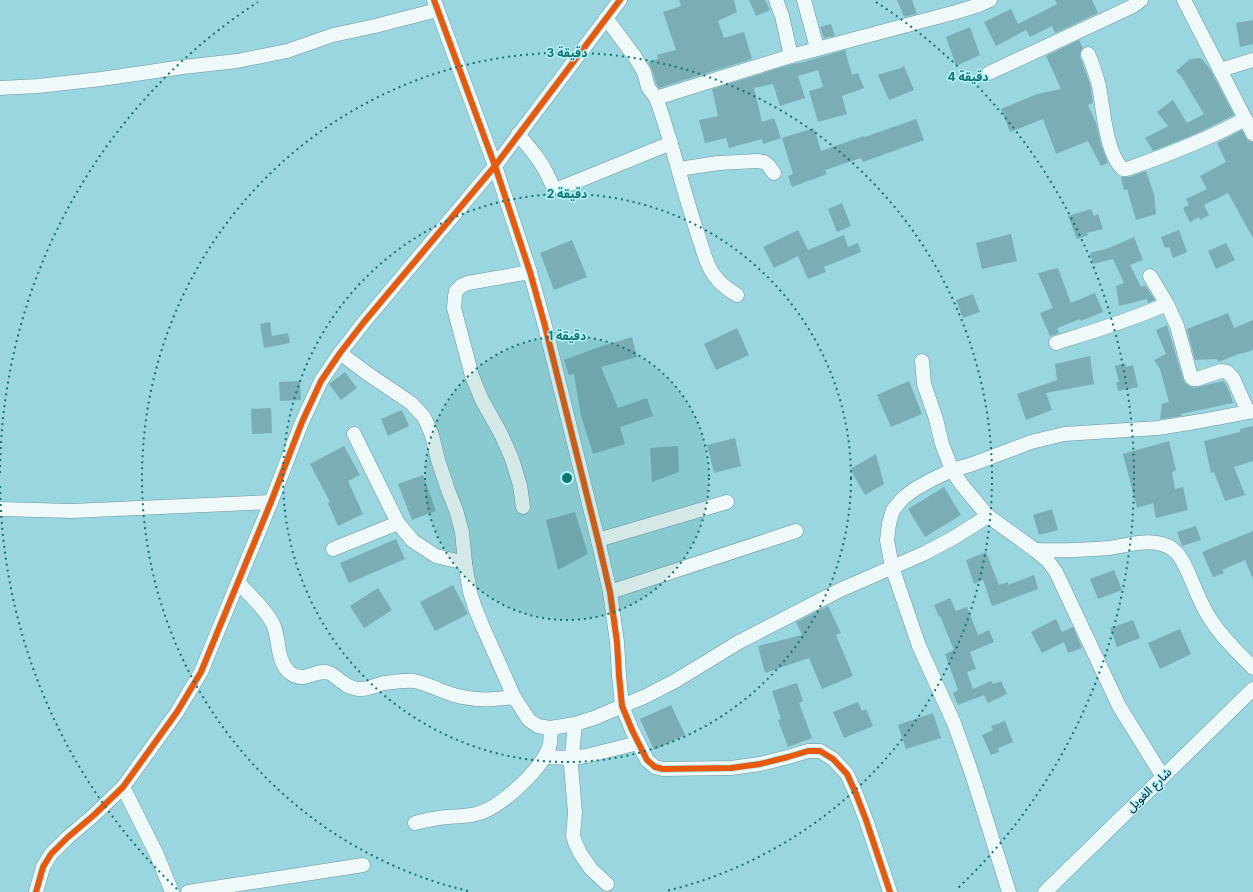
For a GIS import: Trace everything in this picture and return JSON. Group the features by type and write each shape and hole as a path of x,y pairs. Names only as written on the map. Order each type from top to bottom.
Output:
{"street":[{"path":"36,892 43,867 52,854 67,838 123,787 177,712 201,672 271,502 302,422 321,381 340,353 494,166 620,0"},
{"path":"776,0 782,16 791,56"},
{"path":"804,0 817,48"},
{"path":"656,98 817,48 956,12 990,0"},
{"path":"989,73 1133,6 1141,0"},
{"path":"1184,0 1253,134"},
{"path":"0,88 38,86 93,80 237,61 287,51 333,35 375,26 436,5 494,166 530,272 546,326 610,592 617,642 622,706 638,743 647,760 656,767 662,769 731,768 760,764 808,751 820,751 833,759 847,774 866,820 890,892"},
{"path":"606,18 635,57 644,72 648,87 656,98 661,110 687,200 702,245 705,260 713,275 724,288 737,295"},
{"path":"1088,54 1096,72 1110,142 1115,157 1123,169 1127,169 1192,145 1245,119"},
{"path":"1220,70 1253,60"},
{"path":"518,134 536,155 553,185 558,189 671,143"},
{"path":"678,169 718,163 757,161 764,162 774,173"},
{"path":"523,507 520,485 512,460 501,434 482,400 472,376 454,308 456,291 461,286 468,283 530,272"},
{"path":"1009,892 972,774 956,731 919,646 892,567 888,540 889,524 893,510 903,498 915,489 952,470 970,465 1030,442 1064,434 1158,428 1201,422 1250,412 1233,378 1227,372 1221,371 1193,379 1177,326 1167,304 1150,276"},
{"path":"1056,343 1149,312 1167,304"},
{"path":"340,353 410,402 424,417 432,436 438,460 456,510 462,532 465,563 470,592 475,608 514,697 529,720 538,726 550,728 575,724 594,718 646,696 675,681 739,642 792,614 840,590 925,553 988,516"},
{"path":"922,361 924,384 936,419 942,444 952,470 962,486 988,516 1035,550 1048,561 1056,572 1119,706 1163,777"},
{"path":"354,434 398,523 413,541 436,556 465,563"},
{"path":"0,509 71,511 271,502"},
{"path":"598,540 727,502"},
{"path":"333,550 398,523"},
{"path":"610,592 796,531"},
{"path":"1035,550 1085,550 1111,548 1134,543 1156,542 1168,546 1180,556 1203,608 1211,621 1253,668"},
{"path":"238,582 273,624 284,667 296,676 305,677 322,672 329,673 344,684 359,689 370,688 384,683 413,681 426,684 454,695 474,699 489,700 514,697"},
{"name":"شارع الغويل","path":"1045,892 1253,689"},
{"path":"575,724 571,772 575,813 573,836 580,853 590,869 607,884"},
{"path":"415,823 439,818 478,814 502,801 535,769 548,752 551,738 550,728"},
{"path":"544,757 572,758 586,756 638,743"},
{"path":"123,787 157,855 172,892"},
{"path":"188,892 363,865"}],"building":[{"path":"679,0 734,0 737,12 718,21 724,38 744,32 752,59 659,88 648,62 658,59 657,55 676,50 663,12 681,6"},
{"path":"749,0 765,0 770,10 756,16"},
{"path":"897,0 912,0 917,14 904,17"},
{"path":"1055,0 1092,0 1098,13 1055,33 1052,26 1030,37 1026,30 996,46 984,22 1011,9 1018,24 1057,4"},
{"path":"1253,20 1253,44 1240,47 1236,23"},
{"path":"831,24 835,36 824,38 820,27"},
{"path":"970,27 980,55 956,66 946,37"},
{"path":"1079,40 1083,48 1080,53 1080,57 1090,84 1093,103 1088,105 1096,123 1101,145 1108,163 1101,166 1088,141 1056,154 1043,119 1010,132 1001,109 1037,94 1061,89 1046,56"},
{"path":"845,50 852,75 858,73 864,88 842,96 847,114 818,122 809,91 823,87 818,70 798,76 805,98 780,106 773,84 754,88 762,122 774,118 781,138 763,144 762,139 729,148 726,138 705,143 699,120 718,116 712,89"},
{"path":"1201,58 1210,69 1234,115 1198,133 1153,151 1145,138 1168,126 1157,112 1173,100 1187,123 1204,114 1181,76 1176,71 1190,59"},
{"path":"904,66 914,90 889,100 878,75 897,70"},
{"path":"916,119 924,140 863,162 861,158 825,170 827,174 792,187 788,176 793,174 782,138 814,128 821,151"},
{"path":"1242,130 1248,141 1253,142 1253,238 1228,193 1204,205 1209,215 1200,220 1199,217 1190,222 1183,208 1189,205 1186,199 1207,189 1200,176 1226,162 1217,143"},
{"path":"1146,171 1154,194 1156,214 1136,220 1127,189 1124,190 1121,177 1130,177"},
{"path":"842,203 851,226 837,232 828,209"},
{"path":"1091,209 1094,216 1098,214 1103,229 1087,233 1088,235 1077,239 1068,216"},
{"path":"798,230 808,250 844,235 848,247 858,243 861,252 824,267 826,272 808,279 798,256 774,268 763,247"},
{"path":"1179,230 1187,252 1173,258 1169,247 1165,248 1161,237"},
{"path":"1011,234 1017,261 982,269 976,243"},
{"path":"1134,237 1143,260 1130,265 1141,287 1145,285 1155,300 1148,303 1147,299 1119,306 1116,286 1124,283 1113,259 1093,264 1090,253 1109,248"},
{"path":"572,240 587,277 554,290 540,253"},
{"path":"1226,243 1235,260 1216,269 1208,251"},
{"path":"1058,268 1071,303 1095,293 1103,312 1081,321 1080,319 1057,328 1059,333 1050,336 1040,313 1053,308 1038,273"},
{"path":"973,294 980,312 963,318 956,300"},
{"path":"1228,313 1234,328 1253,320 1253,350 1218,362 1217,359 1195,360 1187,329"},
{"path":"270,322 272,336 288,333 290,343 264,348 260,324"},
{"path":"1167,325 1185,383 1193,388 1224,381 1233,403 1181,414 1182,416 1160,419 1162,404 1169,402 1160,369 1154,360 1166,354 1156,330"},
{"path":"737,328 749,355 716,370 704,344"},
{"path":"632,337 637,357 601,367 618,408 647,398 653,416 620,427 625,444 593,454 581,416 574,374 569,375 564,360"},
{"path":"1090,356 1094,384 1046,393 1052,410 1026,420 1017,394 1057,380 1055,364"},
{"path":"1125,363 1126,367 1133,365 1138,387 1118,391 1116,382 1119,382 1115,366"},
{"path":"345,372 357,388 341,400 329,384"},
{"path":"300,381 301,400 280,401 279,382"},
{"path":"909,381 922,414 891,427 877,395"},
{"path":"271,408 272,433 252,434 251,409"},
{"path":"402,410 409,426 388,436 381,419"},
{"path":"1253,426 1253,461 1234,467 1245,495 1225,501 1214,472 1211,473 1204,441 1240,432 1240,429"},
{"path":"735,438 741,466 714,473 707,445"},
{"path":"1169,441 1176,470 1172,472 1175,489 1183,487 1188,510 1156,518 1153,503 1137,508 1123,454"},
{"path":"344,446 360,475 348,481 363,514 338,526 328,503 330,502 310,464"},
{"path":"678,446 679,472 652,482 650,448"},
{"path":"876,454 884,484 865,495 850,469"},
{"path":"423,475 436,511 412,520 398,484"},
{"path":"944,487 961,515 925,537 908,509"},
{"path":"1052,509 1058,530 1039,535 1033,515"},
{"path":"575,512 588,554 558,570 546,520"},
{"path":"1196,526 1201,540 1182,546 1177,532"},
{"path":"1253,531 1253,579 1245,560 1222,570 1224,573 1213,577 1202,552"},
{"path":"396,539 405,559 349,583 340,563"},
{"path":"986,552 999,585 1008,582 1008,585 1034,575 1038,589 992,606 983,580 974,584 966,560"},
{"path":"1114,570 1122,590 1098,599 1090,579"},
{"path":"453,585 468,614 435,631 420,602"},
{"path":"378,588 392,610 364,628 350,606"},
{"path":"950,598 956,611 967,607 978,635 989,630 994,642 970,652 976,669 967,672 973,689 991,681 993,684 1001,681 1007,694 988,703 984,695 958,705 953,693 958,690 945,654 954,650 934,605"},
{"path":"828,606 841,633 836,635 853,676 822,689 809,658 765,673 758,646 802,635 796,622"},
{"path":"1056,619 1062,632 1073,627 1082,648 1068,653 1064,642 1042,653 1031,632"},
{"path":"1133,620 1140,638 1117,647 1110,628"},
{"path":"1180,629 1191,654 1160,669 1148,643"},
{"path":"797,683 803,701 799,703 812,738 788,747 778,720 781,719 772,691"},
{"path":"858,702 862,711 866,709 873,726 844,738 833,712"},
{"path":"671,705 685,735 654,750 640,719"},
{"path":"933,713 941,738 906,749 898,725"},
{"path":"1005,721 1013,742 998,748 999,752 991,755 982,735 993,730 991,726"}],"cycle path":[{"path":"434,0 495,166 530,272 545,326 610,592 617,642 622,706 647,760 655,767 663,769 731,768 760,764 808,751 820,751 833,759 847,774 866,820 890,892"},
{"path":"36,892 43,867 51,854 123,787 177,712 201,672 271,502 302,422 321,381 364,322 495,166 620,0"}]}
